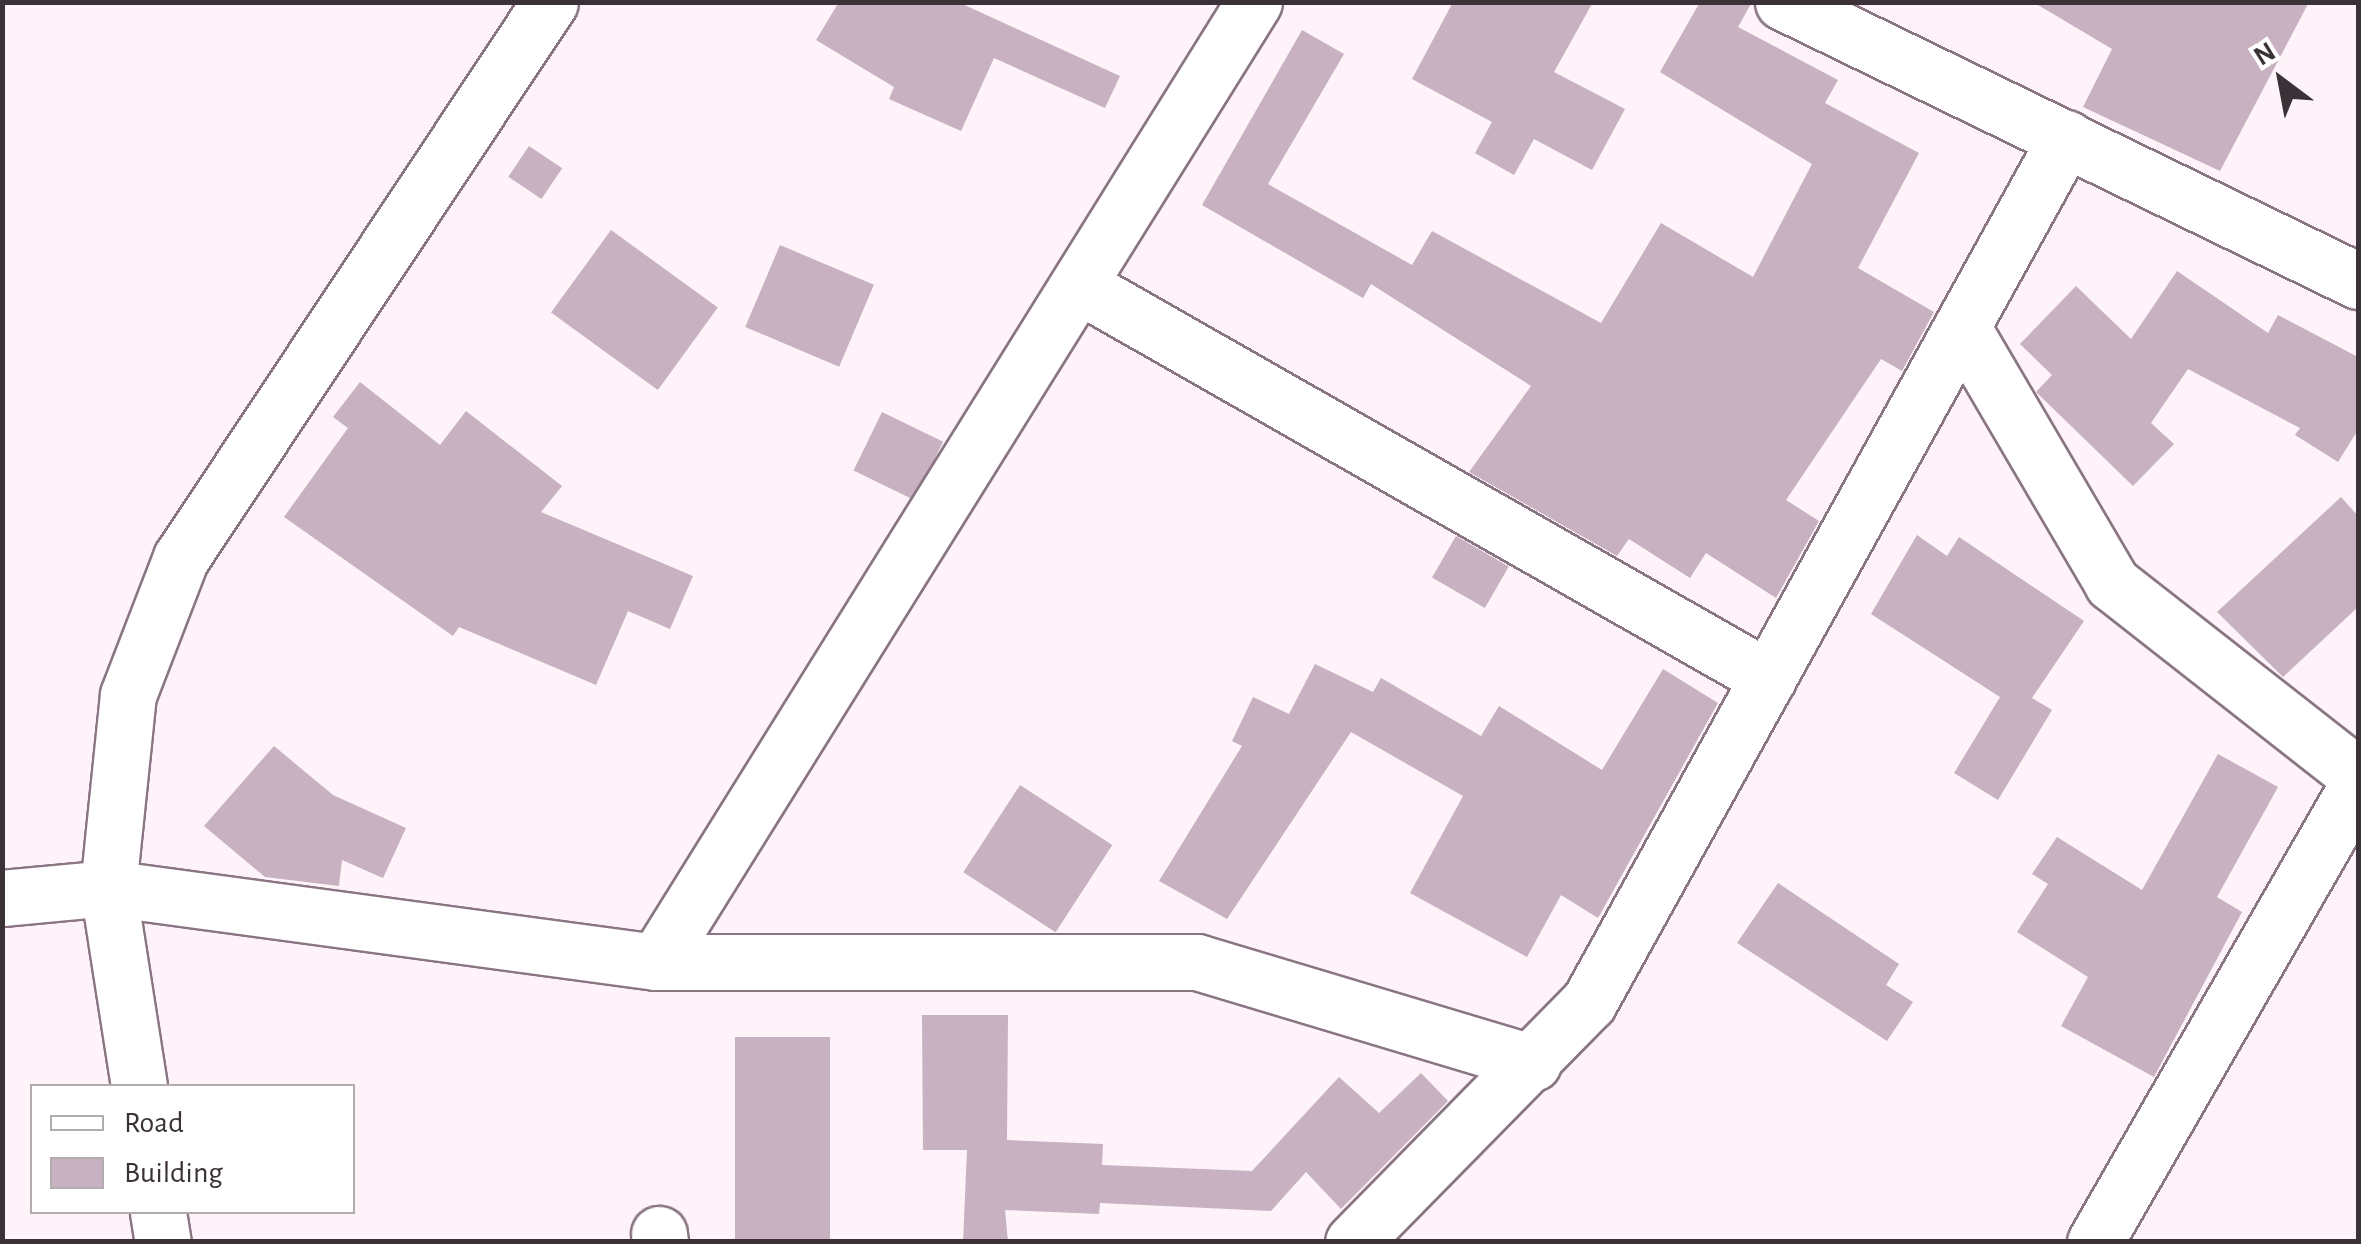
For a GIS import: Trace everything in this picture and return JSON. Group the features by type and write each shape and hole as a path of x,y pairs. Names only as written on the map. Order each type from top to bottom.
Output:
{"street":[{"path":"139,1084 108,888 128,694 181,558 550,2"},
{"path":"656,962 1082,286 1254,2"},
{"path":"1783,2 2358,281"},
{"path":"1353,1242 1589,1002 2066,138"},
{"path":"1082,286 1768,678"},
{"path":"1962,327 2112,583 2358,780 2096,1242"},
{"path":"2,898 108,888 656,962 1198,962 1533,1063"},
{"path":"158,1214 163,1242"}],"building":[{"path":"839,2 958,2 1120,76 1105,108 994,58 961,131 889,99 894,87 816,40"},
{"path":"1453,2 1593,2 1554,72 1625,109 1592,170 1534,139 1514,175 1475,153 1492,122 1412,79"},
{"path":"1700,2 1752,2 1738,27 1838,80 1825,103 1919,153 1858,268 1934,312 1902,371 1881,359 1786,500 1819,521 1776,598 1706,553 1690,578 1629,539 1617,556 1469,472 1531,386 1371,284 1363,298 1202,205 1302,30 1344,54 1268,184 1412,265 1432,231 1601,323 1661,223 1753,277 1812,164 1660,72"},
{"path":"2033,2 2309,2 2220,171 2083,107 2112,49"},
{"path":"529,146 562,168 541,199 508,177"},
{"path":"611,230 718,308 658,390 551,313"},
{"path":"780,245 874,285 839,367 745,327"},
{"path":"2177,271 2268,333 2278,315 2358,357 2358,430 2338,462 2295,435 2300,428 2188,369 2151,423 2174,444 2133,486 2036,392 2052,375 2020,344 2076,286 2131,339"},
{"path":"360,382 440,445 466,411 562,486 541,512 693,576 670,629 628,611 596,685 459,627 453,636 284,517 348,428 333,417"},
{"path":"882,412 943,442 915,500 854,470"},
{"path":"2341,497 2358,516 2358,607 2283,677 2217,612"},
{"path":"1917,535 1947,556 1959,537 2084,621 2032,698 2052,710 1998,800 1954,773 2000,697 1871,614"},
{"path":"1456,536 1509,566 1485,608 1432,578"},
{"path":"1315,664 1373,692 1381,678 1481,736 1499,706 1602,770 1663,669 1718,703 1598,918 1561,895 1527,957 1410,893 1463,796 1351,732 1227,919 1159,881 1242,746 1232,741 1253,697 1289,714"},
{"path":"274,746 333,795 406,828 383,878 342,860 339,886 265,877 204,826"},
{"path":"2218,754 2278,787 2217,897 2242,912 2154,1077 2061,1026 2088,977 2017,932 2048,884 2032,874 2057,837 2142,890"},
{"path":"1020,785 1112,845 1056,932 963,872"},
{"path":"1778,883 1899,964 1886,985 1913,1002 1887,1041 1737,943"},
{"path":"922,1015 1008,1015 1007,1140 1103,1144 1102,1165 1252,1171 1339,1077 1379,1113 1421,1073 1448,1101 1341,1209 1306,1172 1271,1211 1100,1203 1099,1214 1005,1210 1008,1242 963,1242 967,1150 923,1150"},
{"path":"735,1037 830,1037 830,1242 735,1242"}]}
